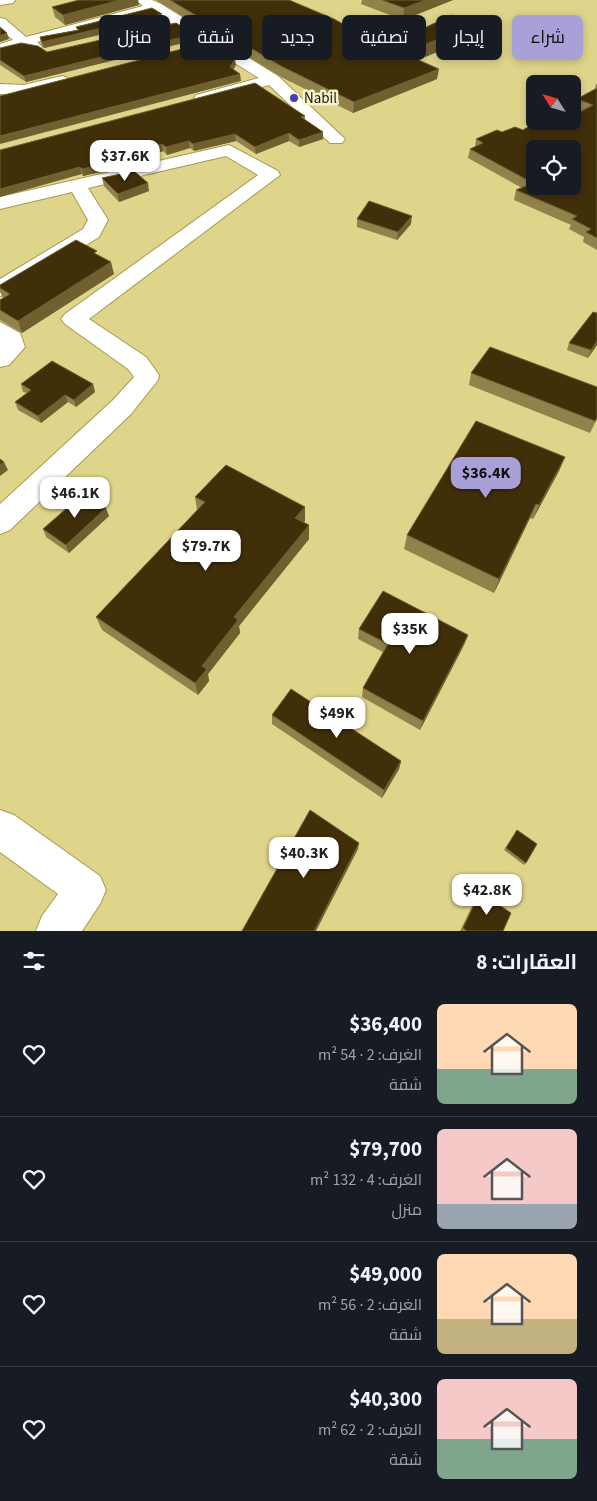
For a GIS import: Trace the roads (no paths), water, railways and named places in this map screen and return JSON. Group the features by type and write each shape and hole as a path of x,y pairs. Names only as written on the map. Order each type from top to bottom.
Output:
{"street":[{"path":"0,2 8,0"},
{"path":"0,49 150,4 180,22"},
{"path":"0,22 22,41 48,53"},
{"path":"170,24 180,22"},
{"path":"242,60 272,79 336,139"},
{"path":"0,98 73,78 60,66"},
{"path":"188,102 272,79"},
{"path":"0,89 9,92 29,89"},
{"path":"0,203 229,150 271,175 73,319 137,364 147,374 146,380 122,407 0,522"},
{"path":"0,289 92,233 98,220 77,185"},
{"path":"0,330 12,338 13,347 0,359"},
{"path":"0,829 86,890 57,931"}],"place":[{"name":"Nabil","path":"294,98"}]}
